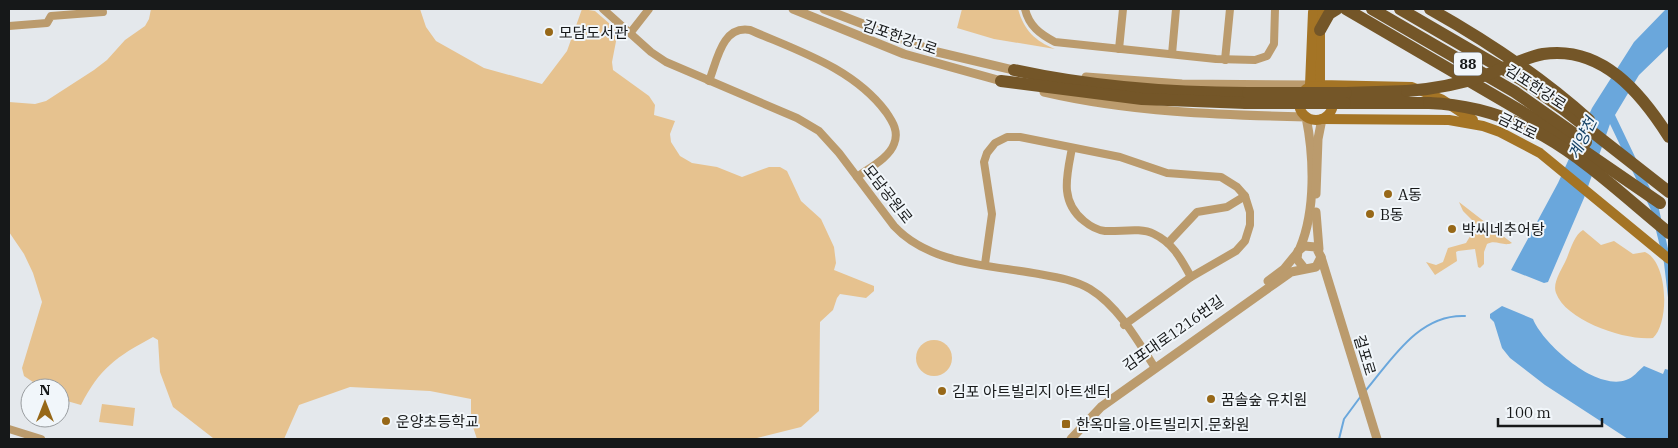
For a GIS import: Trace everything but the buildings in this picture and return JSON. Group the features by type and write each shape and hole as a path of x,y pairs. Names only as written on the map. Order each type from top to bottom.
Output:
{"highway":[{"path":"1320,30 1329,14 1337,9"},
{"path":"1346,9 1558,127"},
{"name":"김포한강로","path":"1372,9 1508,87 1558,127 1614,162 1665,206"},
{"name":"김포한강로","path":"1400,9 1563,103 1669,192"},
{"path":"1430,9 1508,56 1563,103"},
{"path":"1346,98 1434,89 1452,85 1543,54 1573,54 1593,60 1618,75 1641,97 1669,137"},
{"path":"1014,70 1088,84 1137,90 1247,98"},
{"path":"1001,81 1142,99 1346,98 1429,103 1482,110 1517,121 1542,134 1574,156 1669,233"}],"main road":[{"path":"1313,9 1315,85"},
{"path":"1315,85 1320,9"},
{"path":"1315,85 1327,91 1332,101 1330,111 1322,119"},
{"path":"1315,85 1412,87 1441,99 1483,126 1442,120 1312,120 1306,117 1300,109 1299,103 1302,93 1315,85"},
{"name":"금포로","path":"1483,126 1511,136 1540,154 1669,259"}],"street":[{"path":"9,26 47,23 51,16 102,12 102,9"},
{"name":"모담공원로","path":"604,9 655,56 811,126 827,138 894,226 911,242 944,257 1052,276 1082,285 1105,300 1154,366"},
{"path":"631,32 649,9"},
{"name":"김포한강1로","path":"793,9 904,54 1083,101 1127,107 1224,115 1306,117"},
{"name":"김포한강1로","path":"824,9 925,48 1014,70 1156,83 1315,85"},
{"path":"1025,9 1029,20 1038,32 1054,42 1225,60 1254,60 1267,56 1274,44 1275,9"},
{"path":"1119,49 1123,9"},
{"path":"1172,54 1176,9"},
{"path":"1225,60 1230,9"},
{"path":"710,81 726,38 735,30 742,28 826,64 849,77 881,106 895,128 895,142 891,150 857,177"},
{"name":"김포대로1216번길","path":"1071,439 1101,407 1275,276 1299,250 1310,218 1311,148 1306,117"},
{"path":"1308,269 1319,264 1320,253 1316,230 1317,176 1318,139 1322,119"},
{"path":"985,264 992,214 983,167 990,148 1001,140 1013,136 1120,157 1167,173 1221,177 1238,187 1245,196 1251,218 1245,241 1230,256 1190,276 1124,325"},
{"path":"1072,148 1066,189 1072,208 1081,219 1101,230 1146,231 1168,243 1178,253 1190,276"},
{"path":"1168,243 1197,212 1227,207 1245,196"},
{"path":"1320,253 1312,245 1299,250 1298,263 1328,279"},
{"name":"걸포로","path":"1320,253 1377,439"},
{"name":"김포대로1216번길","path":"1065,439 1093,408 1287,275 1308,269"},
{"path":"9,429 41,439"}],"shaded area":[{"path":"151,9 420,9 426,27 436,41 484,68 542,84 567,51 582,9 595,11 618,31 612,62 613,70 649,96 655,105 654,115 675,121 670,134 671,142 680,156 692,163 717,167 742,177 769,167 780,167 787,171 801,201 821,219 834,247 836,263 834,270 874,286 874,291 866,298 840,294 833,310 820,322 819,411 801,427 753,439 477,439 471,421 471,399 430,391 350,387 299,405 284,439 213,438 173,407 160,372 158,340 153,337 129,351 102,372 81,405 70,402 70,378 27,378 24,376 22,368 42,302 33,273 24,254 9,232 9,102 35,104 46,101 107,60 125,40 145,26"},
{"path":"962,9 1018,9 1031,34 1055,49 994,39 957,28"},
{"path":"1459,202 1512,243 1493,242 1487,244 1484,252 1484,264 1480,268 1478,267 1475,249 1458,251 1456,252 1457,261 1435,275 1426,262 1436,265 1443,262 1448,248 1466,243 1477,225 1463,211"},
{"path":"1583,230 1601,245 1614,241 1633,254 1645,252 1653,258 1662,279 1664,306 1662,319 1653,338 1628,336 1598,327 1572,312 1562,303 1556,293 1556,281 1575,239"},
{"path":"934,340 941,341 947,345 951,351 951,365 947,371 941,375 934,376 927,375 921,371 917,365 916,358 917,351 921,345 927,341"},
{"path":"102,404 135,408 133,426 99,422"}],"water":[{"name":"계양천","path":"1666,9 1669,9 1669,46 1639,75 1615,115 1658,205 1669,253 1669,306 1664,263 1651,210 1610,124 1584,198 1548,282 1544,283 1511,270 1558,183 1592,108 1634,42"},
{"path":"1502,306 1533,319 1548,341 1559,352 1572,363 1600,379 1614,382 1626,380 1644,366 1663,374 1665,369 1669,370 1669,439 1628,439 1545,385 1510,358 1502,348 1494,322 1490,318 1490,314"}],"waterway":[{"path":"1366,390 1397,352 1420,330 1434,322 1449,317 1465,316"},
{"path":"1339,439 1344,419 1361,396"}],"place":[{"name":"모담도서관","path":"549,32"},
{"name":"A동","path":"1388,194"},
{"name":"B동","path":"1370,214"},
{"name":"박씨네추어탕","path":"1452,229"},
{"name":"김포 아트빌리지 아트센터","path":"942,391"},
{"name":"꿈솔숲 유치원","path":"1211,399"},
{"name":"운양초등학교","path":"386,421"},
{"name":"한옥마을.아트빌리지.문화원","path":"1066,424"}]}
